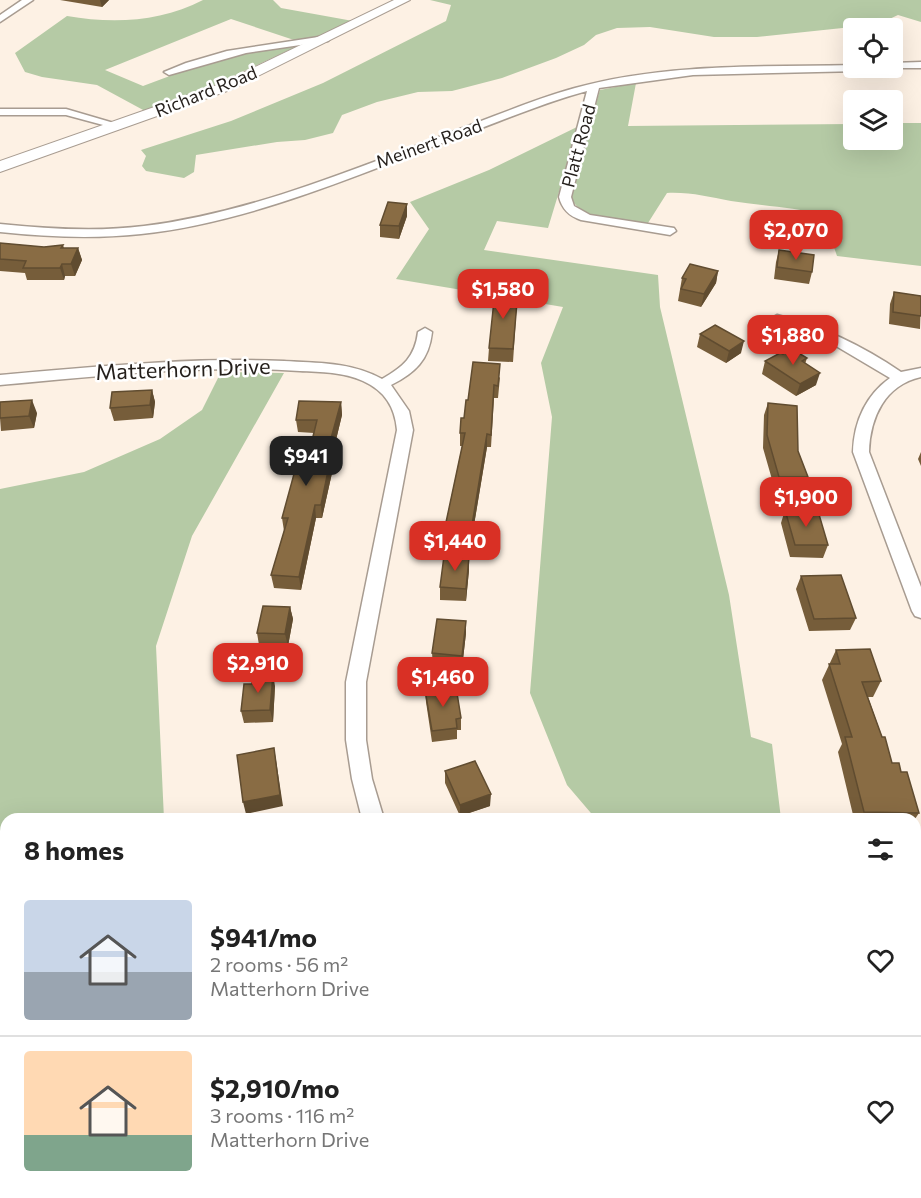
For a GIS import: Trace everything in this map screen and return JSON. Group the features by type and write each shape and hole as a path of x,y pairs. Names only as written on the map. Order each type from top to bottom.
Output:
{"street":[{"path":"0,19 28,0"},
{"name":"Richard Road","path":"0,167 225,87 404,0"},
{"path":"169,72 235,51 325,39"},
{"path":"903,66 921,65"},
{"name":"Meinert Road","path":"0,228 65,232 129,231 209,217 325,181 594,86 677,75 843,69"},
{"name":"Platt Road","path":"594,86 565,197 570,211 590,219 670,231"},
{"path":"0,112 66,112 118,126"},
{"path":"777,319 810,328 850,345 899,378"},
{"path":"381,385 415,364 422,355 425,332"},
{"name":"Matterhorn Drive","path":"0,380 214,364 256,364 338,370 360,375 381,385 394,396 405,416 405,430 356,682 356,740 362,779 371,813"},
{"path":"921,372 899,378 872,405 863,426 861,452 921,611"}],"green space":[{"path":"203,0 273,0 281,8 353,21 324,36 294,40 231,19 105,70 143,86 226,55 300,45 212,86 145,111 97,85 42,77 25,72 15,53 67,16 102,20 154,17"},
{"path":"430,0 921,0 921,22 898,15 892,18 843,18 843,28 757,37 714,37 650,27 617,28 596,35 584,45 556,58 502,78 452,91 418,92 377,102 342,115 333,133 305,140 277,142 196,155 194,172 184,178 146,171 142,166 146,156 141,150 231,121 323,83 446,21 451,5"},
{"path":"636,83 628,126 843,124 843,150 903,150 903,123 921,123 921,266 837,256 823,215 800,210 692,194 667,193 648,223 602,217 582,210 568,194 600,90"},
{"path":"579,126 548,228 497,221 484,250 658,275 660,307 729,595 751,737 772,744 780,813 591,813 567,785 530,693 552,417 541,363 563,307 396,279 429,229 410,202 489,170"},
{"path":"221,372 284,373 192,536 156,646 164,813 0,813 0,489 84,472 160,439 202,410"}],"building":[{"path":"388,202 407,204 399,226 380,225"},
{"path":"0,243 44,247 63,245 61,248 78,248 71,264 62,264 60,268 23,268 26,261 0,259"},
{"path":"779,250 814,255 812,272 777,267"},
{"path":"690,264 718,271 704,294 681,289 686,279 682,278"},
{"path":"508,288 517,302 513,349 489,348 495,291"},
{"path":"894,292 921,296 921,316 893,312"},
{"path":"715,325 744,341 729,351 700,334"},
{"path":"792,349 807,358 802,361 820,373 800,384 765,361"},
{"path":"473,362 500,364 498,386 494,385 491,435 487,434 471,531 445,527 465,433 460,433 461,418 464,418 466,400 468,400"},
{"path":"152,390 150,405 110,408 112,392"},
{"path":"32,400 29,416 0,418 0,402"},
{"path":"299,401 341,402 330,442 334,442 321,505 315,505 299,577 271,575 288,518 282,518 300,452 309,453 317,420 296,420"},
{"path":"768,403 797,406 798,451 808,477 779,477 767,435"},
{"path":"785,510 818,511 828,545 795,545"},
{"path":"444,556 469,557 466,589 440,587"},
{"path":"841,575 856,618 814,619 801,576"},
{"path":"263,606 290,607 285,634 257,633"},
{"path":"437,619 466,621 462,656 432,653"},
{"path":"870,649 881,681 862,682 882,737 885,737 892,763 899,763 901,772 907,772 919,813 864,812 845,737 852,737 829,664 840,664 836,650"},
{"path":"273,674 270,710 241,711 244,684 252,684 252,675"},
{"path":"456,687 461,718 456,719 457,728 432,731 425,690"},
{"path":"274,748 280,795 243,802 237,755"},
{"path":"475,761 491,794 460,805 445,771"}]}
